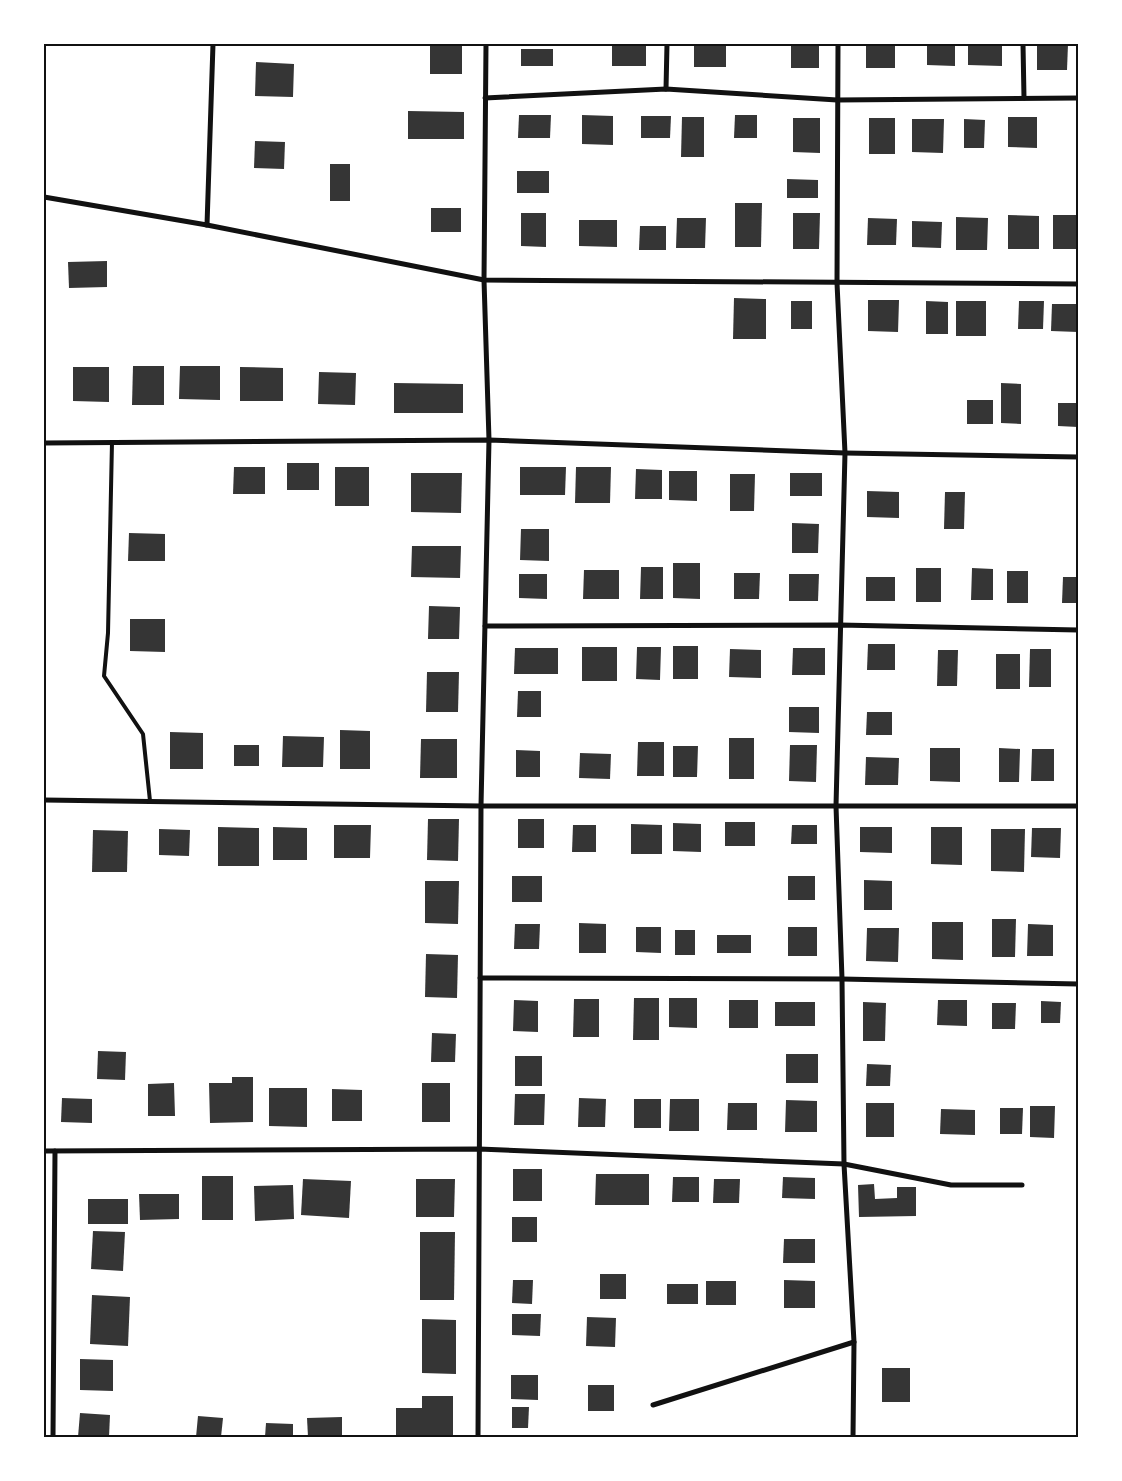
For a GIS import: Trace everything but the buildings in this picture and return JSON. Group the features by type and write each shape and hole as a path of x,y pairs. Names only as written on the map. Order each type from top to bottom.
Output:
{"street":[{"path":"207,226 213,44"},
{"path":"478,1437 481,806 489,440 484,280 486,44"},
{"path":"666,89 667,44"},
{"path":"838,44 837,283 845,453 836,806 842,979 844,1164 854,1342 853,1437"},
{"path":"1023,44 1024,98"},
{"path":"485,98 666,89 837,100 1078,98"},
{"path":"44,197 207,226 484,280 1078,284"},
{"path":"44,442 489,440 845,453 1078,457"},
{"path":"485,626 840,625 1078,630"},
{"path":"44,800 481,806 1078,806"},
{"path":"480,978 842,979 1078,984"},
{"path":"44,1151 479,1149 844,1164 951,1185 1022,1185"},
{"path":"53,1437 55,1151"},
{"path":"652,1406 854,1342"}],"lane":[{"path":"112,442 108,633 104,676 143,734 150,801"}]}
